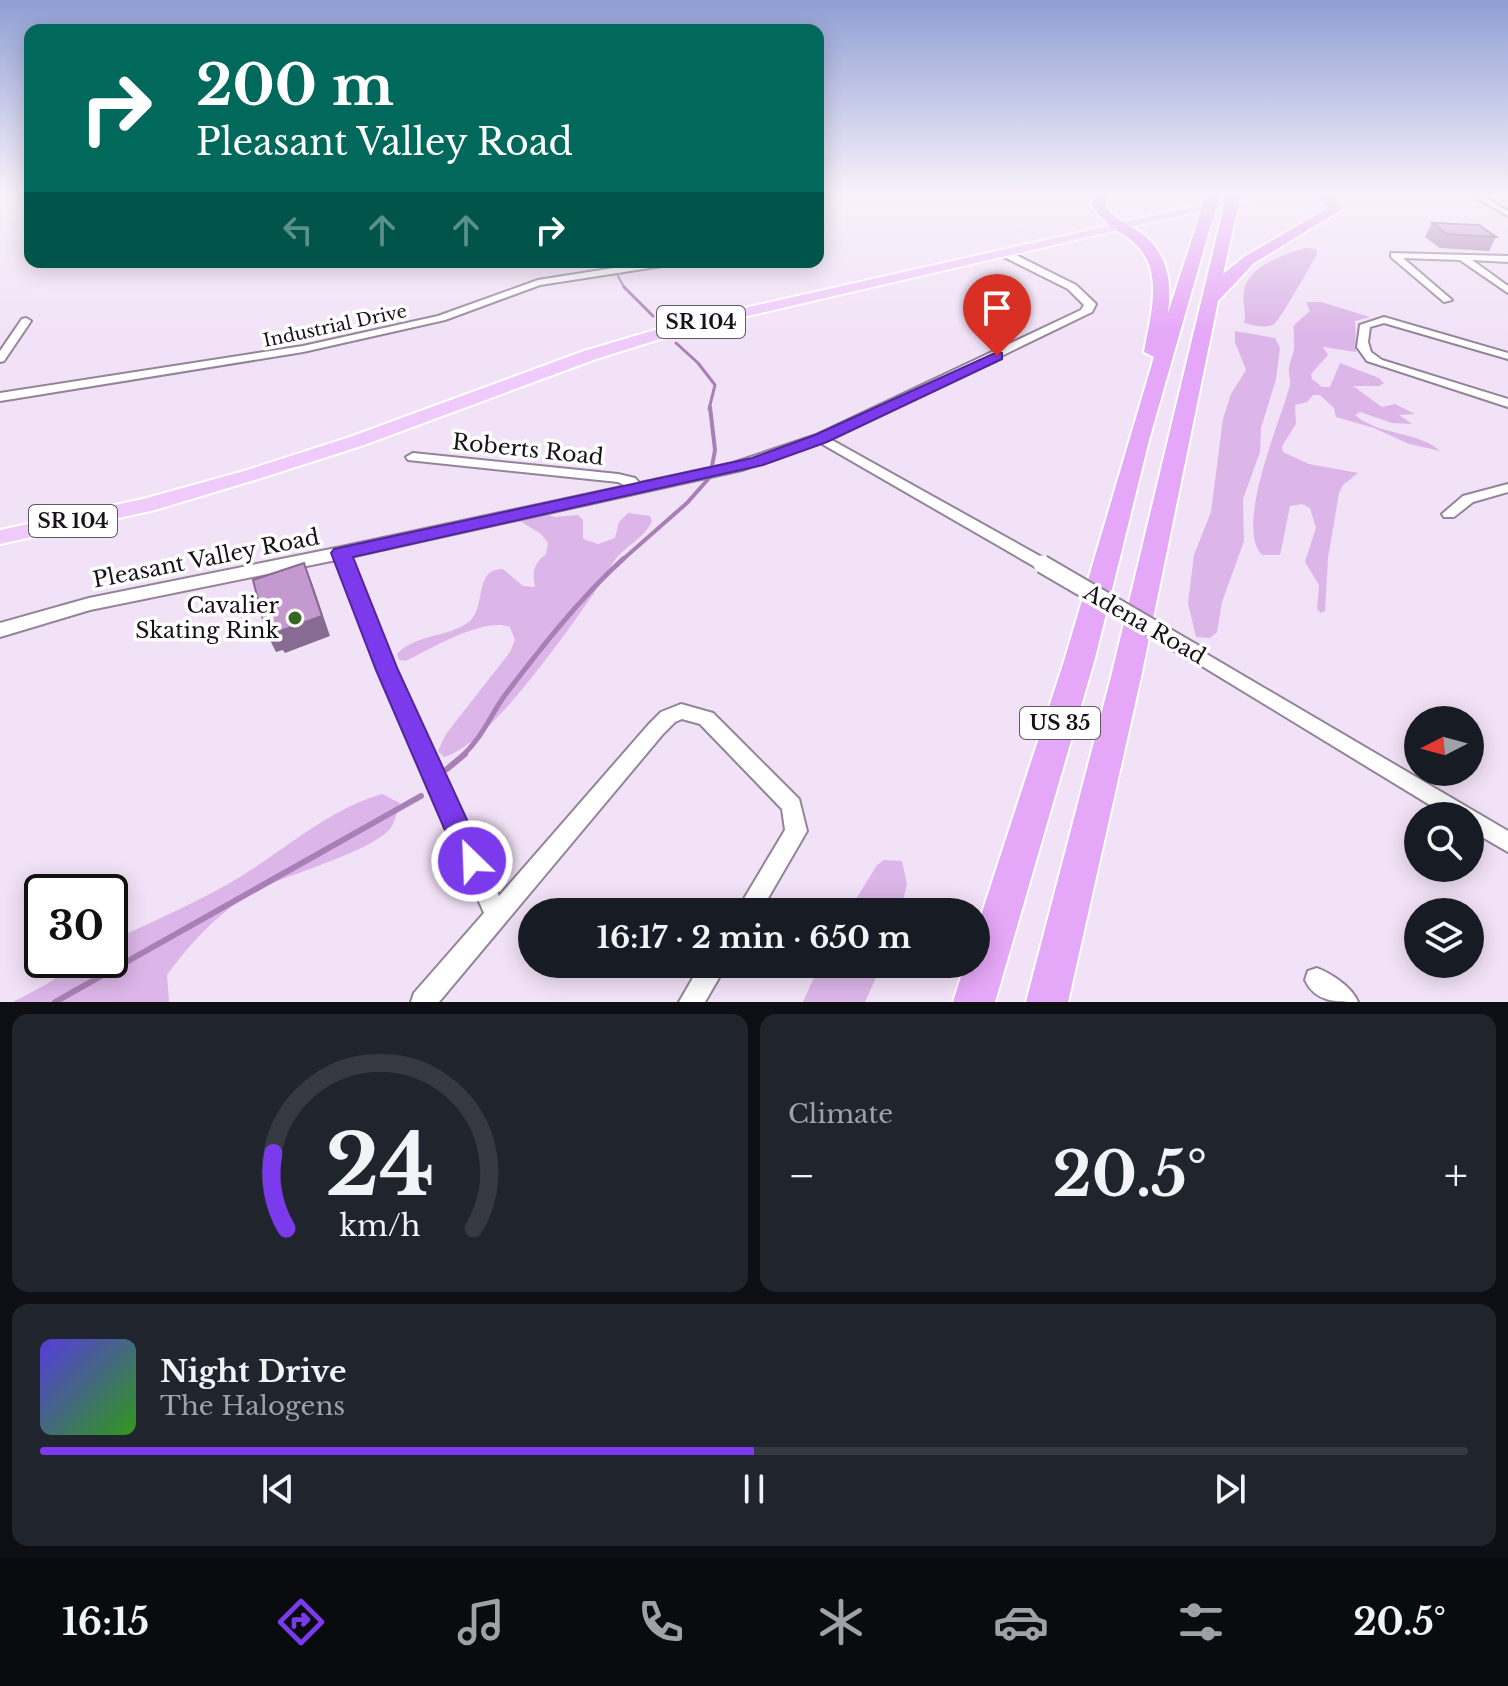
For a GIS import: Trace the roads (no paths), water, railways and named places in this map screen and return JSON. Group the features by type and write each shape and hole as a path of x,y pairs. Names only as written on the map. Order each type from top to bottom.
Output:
{"highway":[{"path":"1138,240 1154,251 1161,266 1162,291 1151,361 1156,381"},
{"name":"US 35","path":"974,1002 1080,658 1156,381 1199,240"},
{"name":"US 35","path":"1047,1002 1126,677 1223,240"},
{"path":"1209,300 1249,260 1283,240"}],"main road":[{"name":"SR 104","path":"0,537 147,505 251,475 357,441 590,355 688,325 1063,240"}],"street":[{"name":"Pleasant Valley Road","path":"0,630 89,604 341,553 757,462 821,438 1086,312 1090,304 1079,291 1004,253"},
{"path":"1447,300 1394,255 1508,259"},
{"path":"1462,257 1508,290"},
{"name":"Industrial Drive","path":"0,397 319,346 441,318 538,283 632,268"},
{"path":"1508,356 1384,320 1365,325 1361,347 1366,357 1508,403"},
{"path":"0,359 26,321"},
{"name":"Adena Road","path":"821,438 1198,655 1443,802"},
{"name":"Roberts Road","path":"413,457 618,478 630,481 636,487"},
{"path":"1449,514 1468,499 1505,490"},
{"path":"341,553 387,670 496,915"},
{"path":"423,1002 656,729 668,717 681,711 706,718 792,805 796,831 756,898"},
{"name":"Adena Road","path":"1484,827 1508,842"},
{"path":"691,1002 706,978"},
{"path":"1317,980 1346,1002"}],"waterway":[{"path":"618,276 625,289"},
{"path":"624,287 653,316"},
{"path":"676,343 698,363 715,385 709,409"},
{"path":"621,561 687,503 710,477 715,450 710,407"},
{"path":"462,756 547,642 621,561"},
{"path":"447,769 465,754"},
{"path":"55,1002 421,796"}],"place":[{"name":"Cavalier Skating Rink","path":"295,618"}]}
